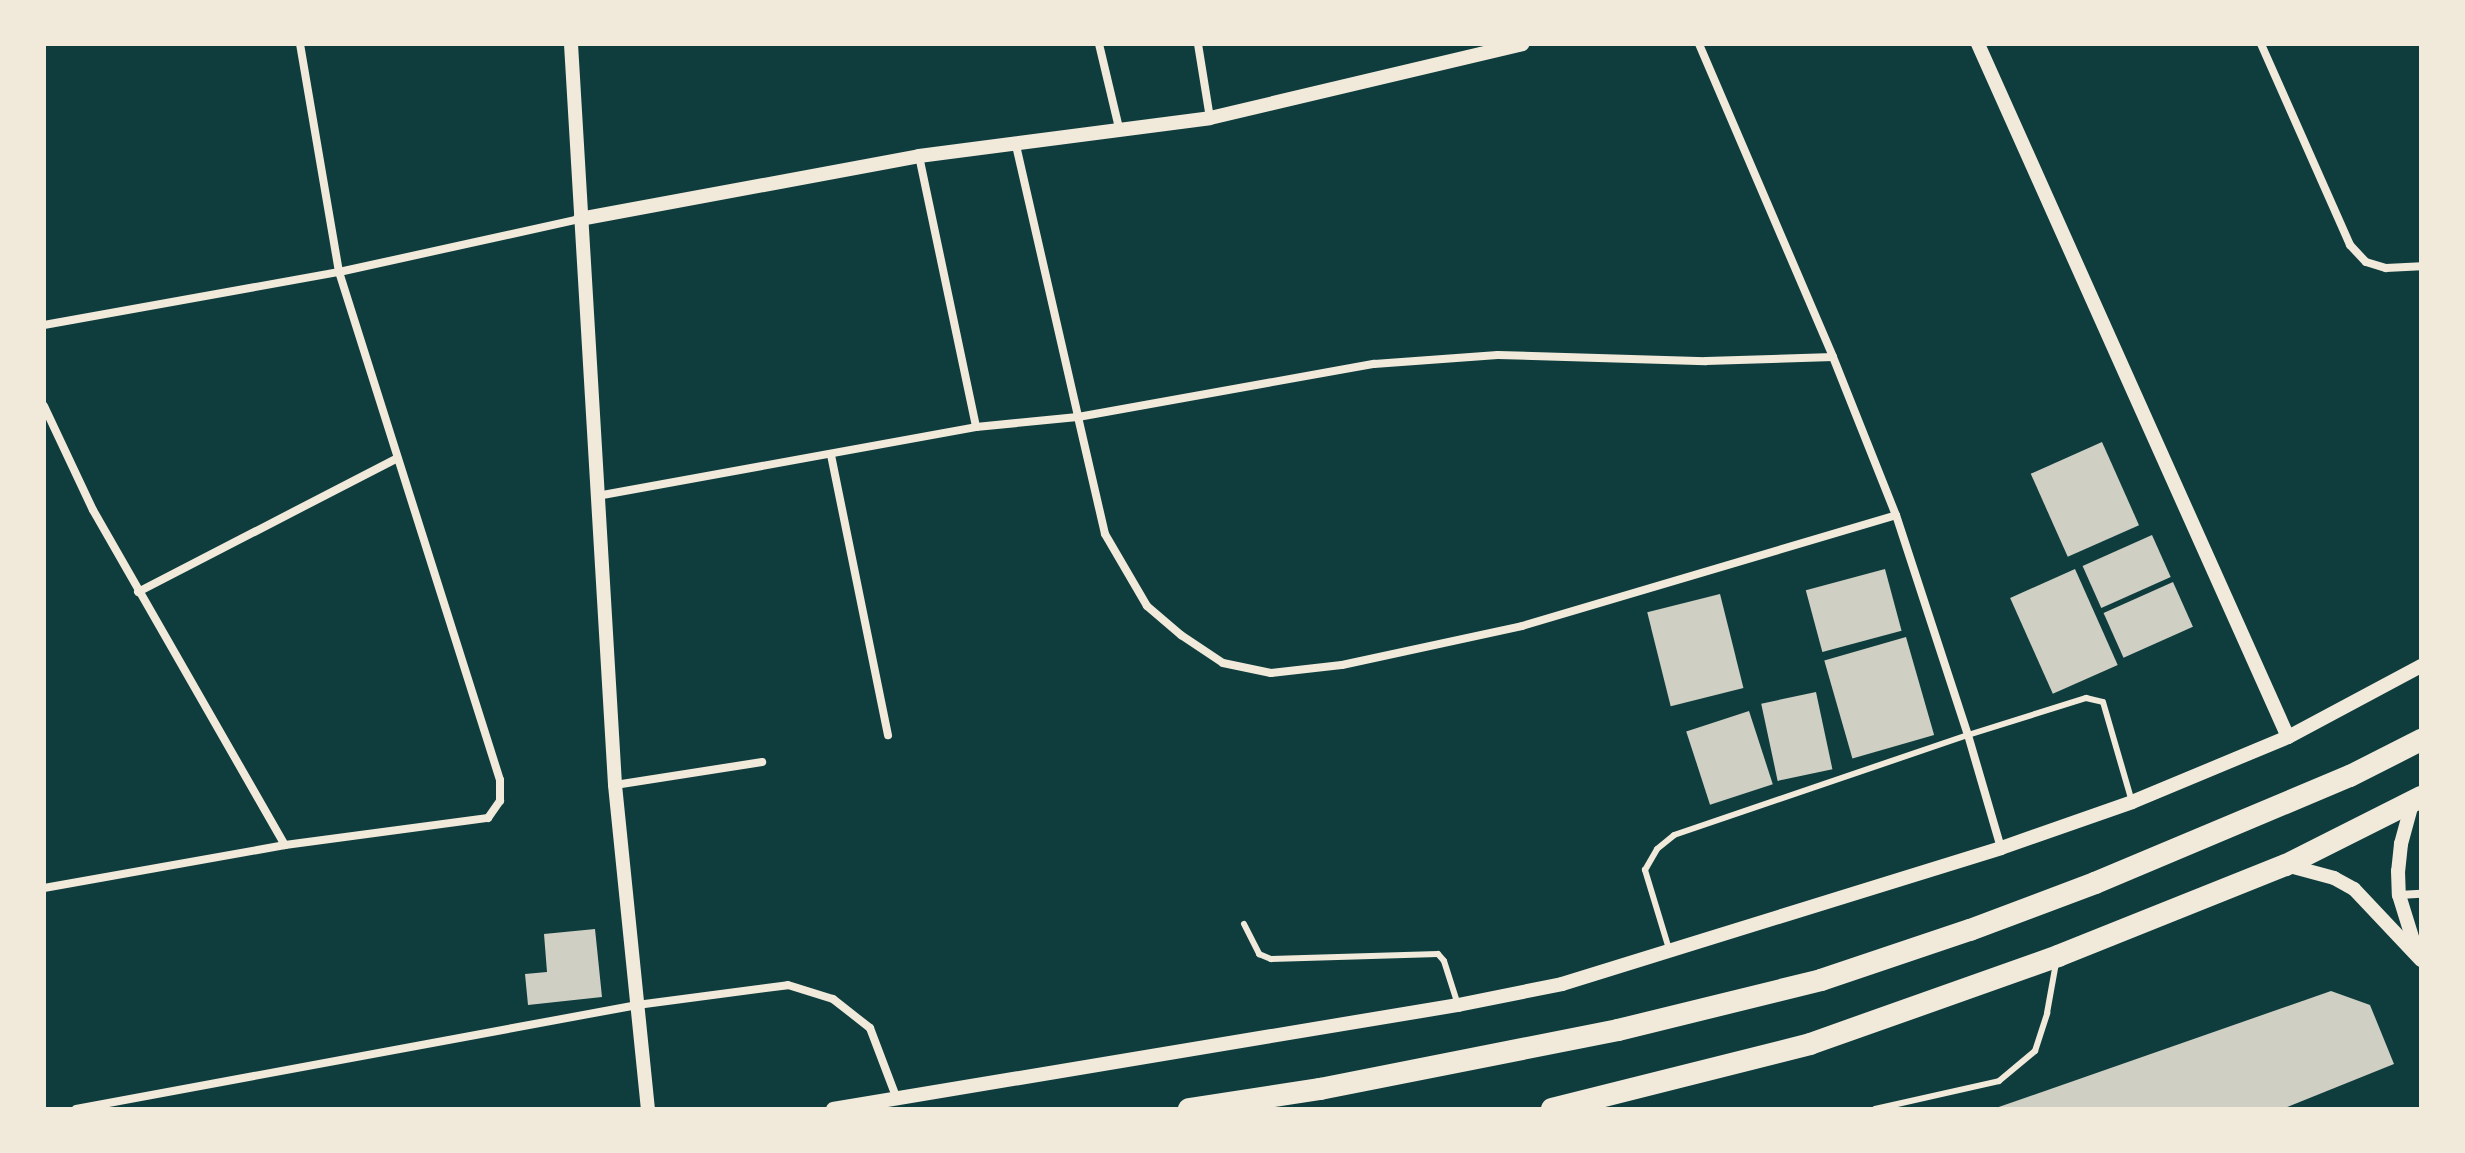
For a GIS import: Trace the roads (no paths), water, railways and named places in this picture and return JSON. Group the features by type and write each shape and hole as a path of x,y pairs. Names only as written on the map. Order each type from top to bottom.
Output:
{"highway":[{"path":"1189,1109 1320,1089 1603,1033 1821,980 1970,930 2095,883 2350,776 2421,740"},
{"path":"1552,1109 1810,1044 2058,956 2286,865 2417,798"}],"street":[{"path":"44,888 285,845 488,818 500,801 500,780 339,272 300,44"},
{"path":"571,44 615,785 648,1109"},
{"path":"1099,44 1119,128"},
{"path":"1198,44 1210,118"},
{"path":"44,325 339,272 580,219 919,156 1015,141 1210,118 1522,44"},
{"path":"1699,44 1833,357 1896,515 1968,735 2001,848"},
{"path":"1978,44 2288,737"},
{"path":"2261,44 2350,245 2366,262 2386,268 2421,266"},
{"path":"1015,141 1105,534 1147,606 1181,635 1223,663 1271,673 1342,665 1522,626 1896,515"},
{"path":"919,156 976,427"},
{"path":"597,496 976,427 1078,417 1374,364 1498,355 1706,361 1833,357"},
{"path":"44,406 93,510 138,592 285,845"},
{"path":"831,455 888,735"},
{"path":"138,592 398,458"},
{"path":"833,1109 1458,1005 1562,984 2001,848 2132,802 2288,737 2421,666"},
{"path":"615,785 762,762"},
{"path":"2417,798 2401,844 2399,895 2419,957"},
{"path":"2286,865 2334,878 2354,889 2419,957"},
{"path":"2399,895 2421,894"},
{"path":"76,1109 637,1005 788,985 833,999 870,1028 897,1099"}],"lane":[{"path":"1670,952 1645,870 1657,849 1674,835 1968,735 2086,698 2103,702 2132,802"},
{"path":"1244,924 1259,954 1271,959 1438,954 1444,961 1458,1005"},
{"path":"1875,1109 1999,1081 2035,1051 2047,1013 2058,956"}]}
